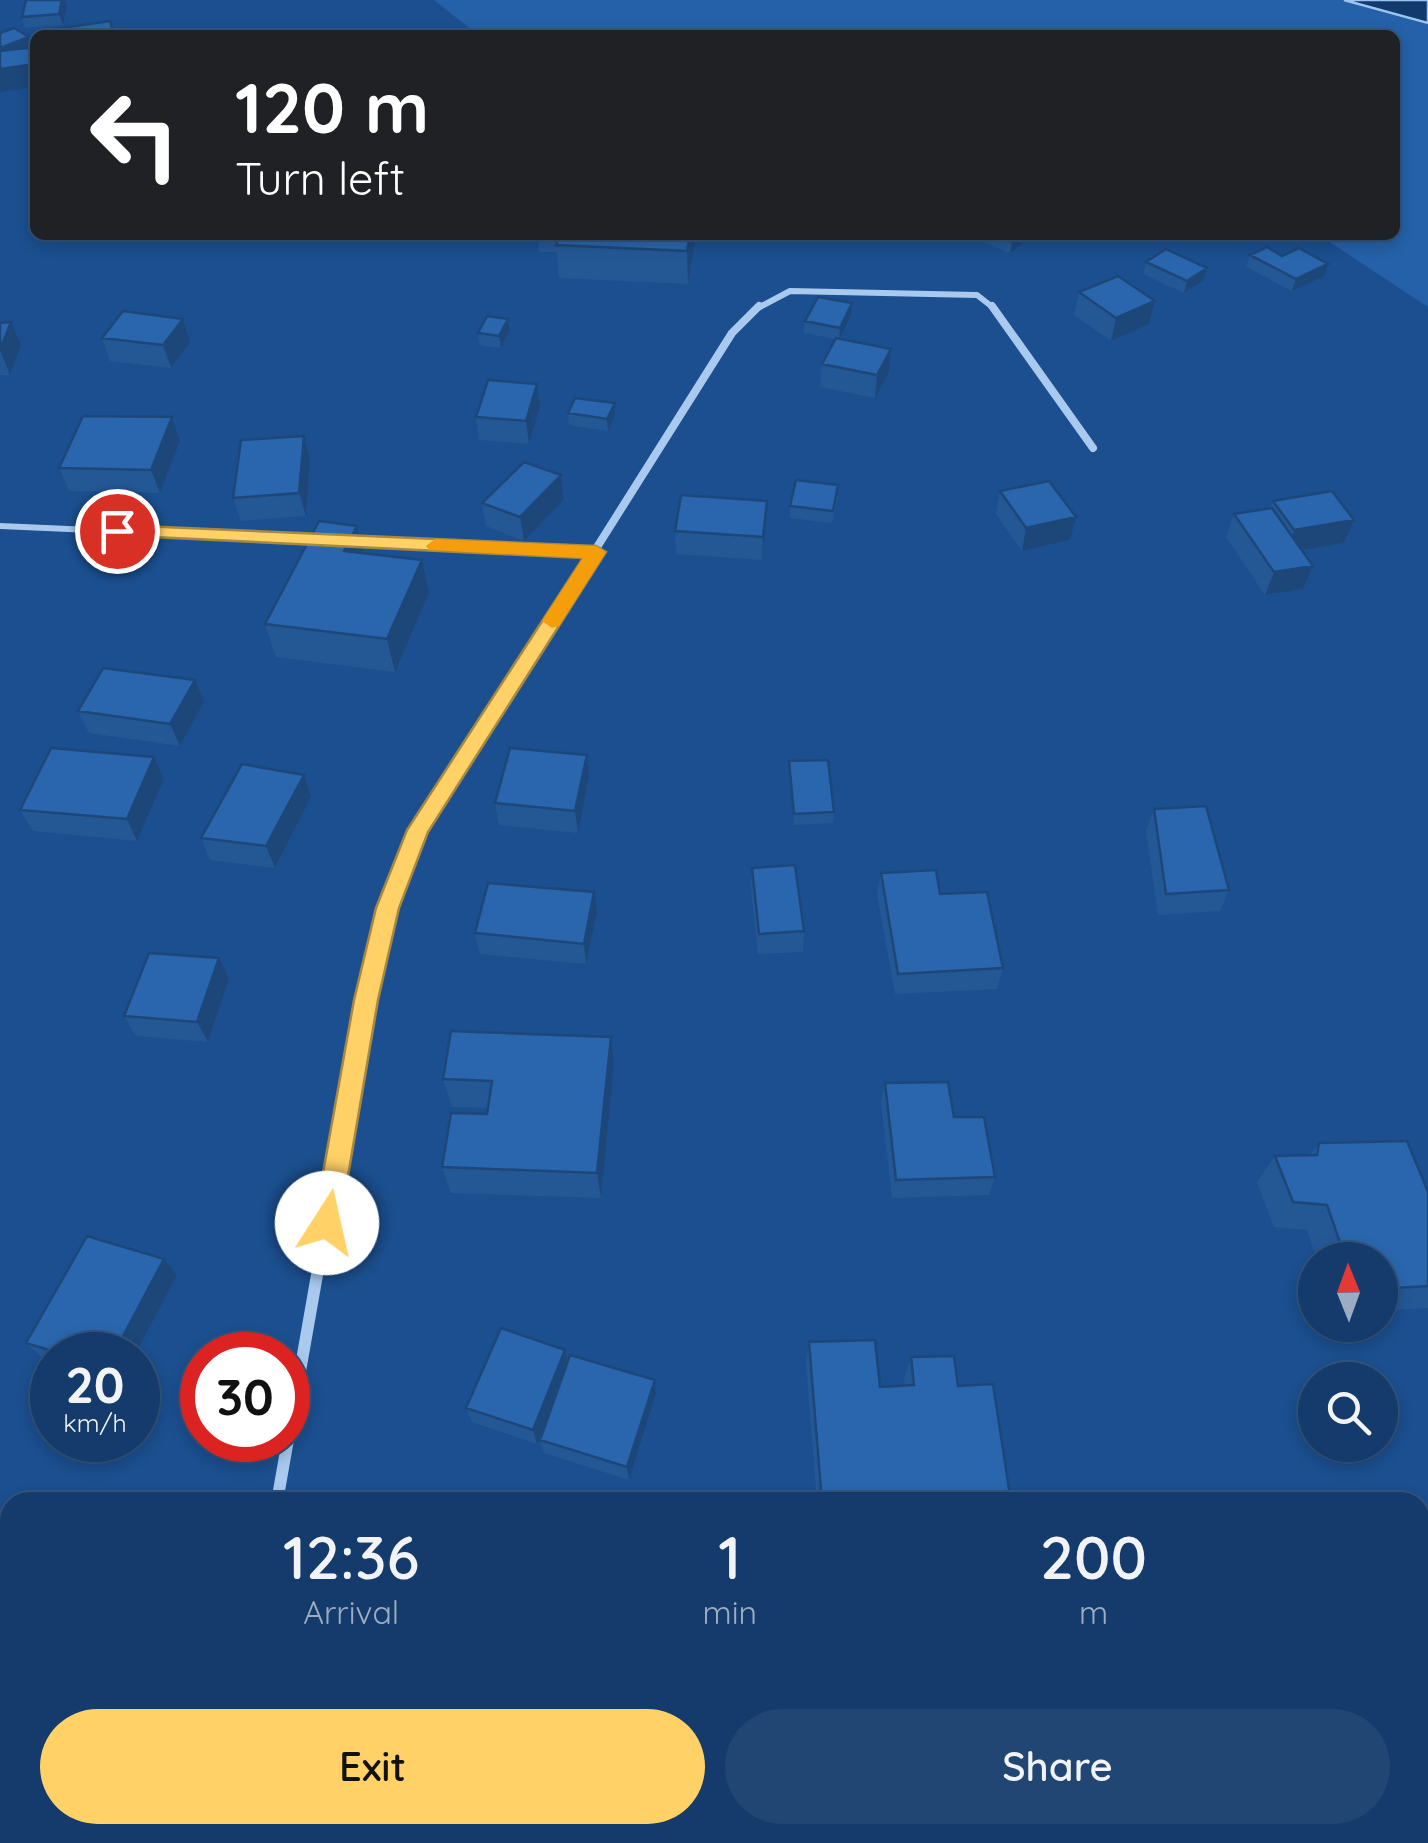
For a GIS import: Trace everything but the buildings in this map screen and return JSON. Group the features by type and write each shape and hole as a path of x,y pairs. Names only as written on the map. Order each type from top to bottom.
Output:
{"street":[{"path":"279,1492 366,1000 387,908 418,830 732,332 762,302 790,291 976,296 998,311 1094,448"}],"lane":[{"path":"0,526 596,552"}],"shaded area":[{"path":"434,0 1344,0 1428,23 1428,307 1327,240 1400,240 1400,30 472,30"},
{"path":"1344,0 1428,0 1428,23"}],"slow traffic":[{"path":"435,546 596,552 552,621"}],"route":[{"path":"117,531 596,552 418,830 387,908 366,1000 327,1223"}]}
